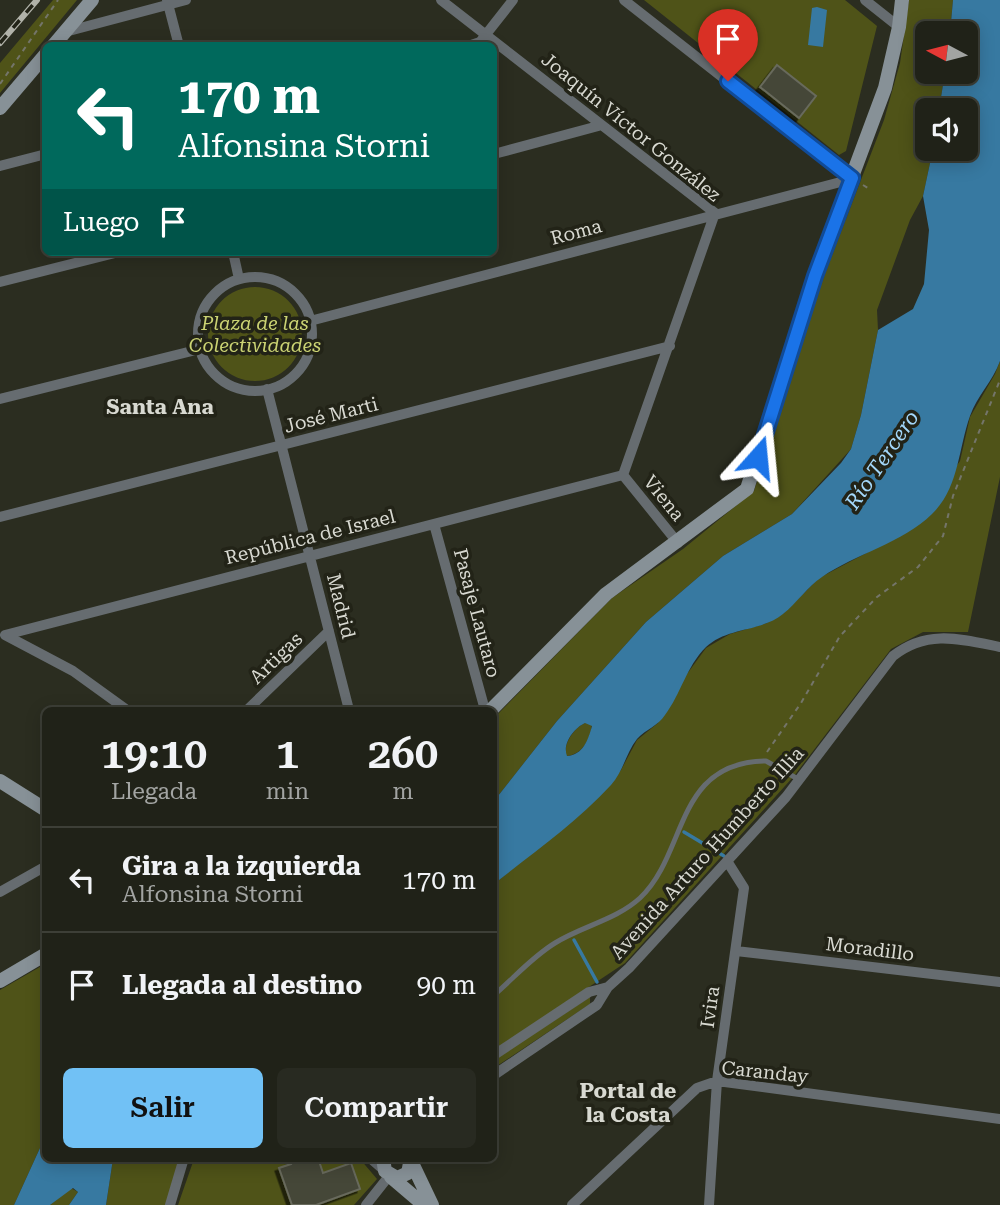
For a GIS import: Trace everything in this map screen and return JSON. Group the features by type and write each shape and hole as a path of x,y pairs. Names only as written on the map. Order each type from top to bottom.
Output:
{"street":[{"path":"56,42 92,0"},
{"path":"65,32 167,2 186,0"},
{"name":"Joaquín Víctor González","path":"441,0 495,42"},
{"path":"480,42 513,0"},
{"path":"624,0 852,178"},
{"path":"865,0 899,27"},
{"path":"494,707 606,594 741,495 750,483 815,276 885,88 899,27 901,0"},
{"path":"167,2 178,42"},
{"name":"Joaquín Víctor González","path":"497,44 715,213 624,475"},
{"path":"0,108 42,59"},
{"path":"497,153 602,125"},
{"path":"0,166 42,155"},
{"name":"Roma","path":"310,321 852,178"},
{"path":"0,282 103,256"},
{"path":"234,256 239,279"},
{"path":"268,278 282,284 302,303 310,321 311,343 300,368 280,385 267,389 243,389 231,385 212,370 200,349 198,334 205,306 220,289 239,279 268,278"},
{"name":"José Marti","path":"0,517 670,346"},
{"path":"0,399 200,349"},
{"name":"Madrid","path":"267,389 347,707"},
{"name":"Viena","path":"624,475 678,543"},
{"name":"República de Israel","path":"3,634 624,475"},
{"name":"Pasaje Lautaro","path":"434,524 484,707"},
{"name":"Artigas","path":"250,707 329,631"},
{"path":"3,634 73,671 123,707"},
{"name":"Avenida Arturo Humberto Illia","path":"497,1073 597,1005 608,987 800,780 893,656 921,640 952,637 1000,647"},
{"path":"0,781 42,807"},
{"name":"Ivira","path":"709,1205 717,1082 744,888 727,861"},
{"path":"0,891 42,868"},
{"name":"Moradillo","path":"736,951 1000,982"},
{"path":"0,981 42,956"},
{"name":"Avenida Arturo Humberto Illia","path":"497,1053 589,992 608,987"},
{"name":"Caranday","path":"572,1205 697,1088 717,1082 1000,1119"},
{"path":"170,1205 183,1162"},
{"path":"383,1166 405,1175 411,1162"},
{"path":"411,1162 432,1205"},
{"path":"366,1205 383,1166"},
{"path":"383,1166 424,1205"}],"lane":[{"path":"497,992 554,943 617,913 640,898 658,875 679,823 701,790 720,773 760,761 771,761 800,780"}],"path":[{"path":"0,85 58,0"},
{"path":"760,761 801,703 840,636 877,597 918,567 943,536 953,495 1000,380"}],"green space":[{"path":"53,0 77,0 0,93 0,63"},
{"path":"644,0 845,0 877,26 846,151 839,155"},
{"path":"909,0 953,0 951,21 915,21 915,84 943,84 941,98 915,98 915,161 930,161 923,196 910,220 877,310 878,330 861,415 851,449 792,514 723,556 646,622 557,721 497,797 497,715 612,598 683,549 754,491 822,281 884,120 900,63"},
{"name":"Plaza de las Colectividades","path":"255,287 273,291 288,301 298,316 302,334 298,352 288,367 273,377 255,381 237,377 222,367 212,352 208,334 212,316 222,301 237,291"},
{"path":"1000,361 1000,477 968,632 923,632 891,649 794,776 625,963 497,1048 497,882 586,809 621,770 637,740 658,723 684,678 706,648 730,634 767,623 784,613 819,578 910,530 960,461 970,417"},
{"path":"585,723 592,723 585,745 577,753 566,756 570,737"},
{"path":"42,966 42,1144 14,1205 0,1205 0,990"},
{"path":"590,997 590,1004 497,1066 497,1058"},
{"path":"113,1162 179,1162 166,1205 106,1205"},
{"path":"193,1162 363,1162 377,1179 354,1205 178,1205"},
{"path":"71,1188 78,1192 69,1205 50,1205"}],"water":[{"name":"Río Tercero","path":"953,0 1000,0 1000,361 970,416 948,492 941,504 920,524 893,541 822,577 774,620 724,636 706,647 693,663 665,715 637,739 611,785 569,825 497,882 497,797 557,721 646,622 723,556 792,514 851,449 861,415 878,330 913,309 924,284 929,230 923,196 930,161 978,161 978,98 941,98 943,84 978,84 978,21 951,21","holes":["585,723 592,726 581,750 567,756 566,746 573,732"]},
{"path":"812,8 827,10 823,47 808,45"},
{"path":"42,1144 42,1162 113,1162 106,1205 69,1205 78,1192 73,1188 50,1205 14,1205"}],"building":[{"path":"777,65 816,96 799,118 760,87"},
{"path":"290,1162 319,1162 323,1173 351,1163 360,1189 316,1205 292,1205 279,1168"}],"waterway":[{"path":"684,832 724,856"},
{"path":"574,940 597,982"}],"railway":[{"path":"0,43 37,0"}],"district":[{"name":"Santa Ana","path":"160,407"},
{"name":"Portal de la Costa","path":"628,1103"}],"route":[{"path":"728,81 852,178 815,276 758,457"}]}
